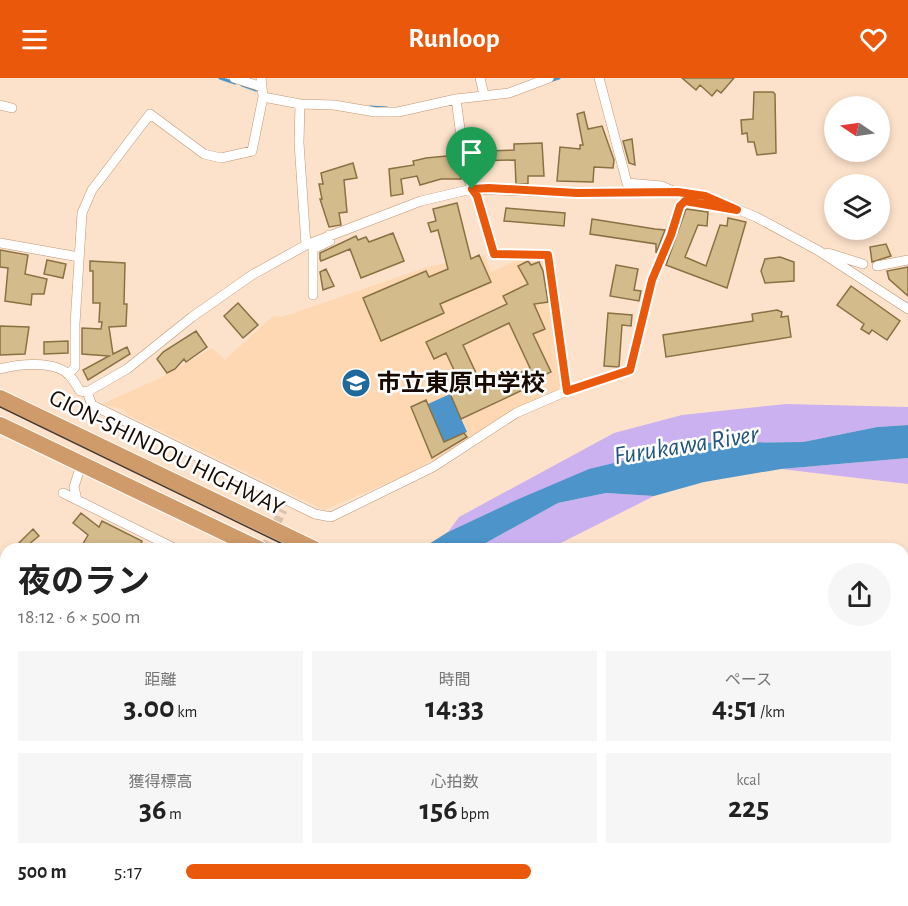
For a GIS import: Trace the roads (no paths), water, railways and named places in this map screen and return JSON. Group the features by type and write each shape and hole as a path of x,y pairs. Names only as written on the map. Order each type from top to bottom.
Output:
{"highway":[{"name":"GION-SHINDOU HIGHWAY","path":"0,398 302,543"},
{"name":"GION-SHINDOU HIGHWAY","path":"0,425 247,543"}],"street":[{"path":"234,78 262,87 300,104 334,105 375,112 398,112 456,99 508,93 549,78"},
{"path":"480,78 484,95"},
{"path":"599,78 627,183 662,186 678,192"},
{"path":"69,374 75,367 82,213 92,190 150,114 204,154 221,158 252,151 262,87"},
{"path":"456,99 466,174 477,196 494,254 548,255 567,391"},
{"path":"300,104 299,143 306,244"},
{"path":"0,105 12,108"},
{"path":"0,369 12,366 48,366 69,374 80,391 87,392 127,369 192,317 252,275 306,244 421,201 472,189 577,193 678,192 705,196 819,251 908,309"},
{"path":"87,392 92,405 315,514 331,517 433,467 516,413 567,391 630,370 652,280 671,235 680,206 685,201 737,210"},
{"path":"313,295 313,249 330,241 328,235"},
{"path":"0,243 79,257"},
{"path":"819,251 863,264"},
{"path":"877,266 908,260"},
{"path":"77,500 74,487 81,465"},
{"path":"63,493 164,543"},
{"path":"283,510 288,500"}],"water":[{"path":"450,394 467,432 444,442 428,404"},
{"path":"908,425 908,458 781,469 704,482 654,496 606,493 558,503 486,543 431,543 448,532 514,501 589,469 698,443 803,442 877,427"}],"waterway":[{"path":"220,78 235,83"},
{"path":"549,81 559,78"},
{"path":"242,85 256,90"},
{"path":"370,107 387,108"}],"tunnel":[{"path":"267,543 283,510"}],"tram line":[{"path":"0,407 281,543"}],"place":[{"name":"市立東原中学校","path":"356,383"}],"water label":[{"name":"Furukawa River","path":"686,444"}]}
